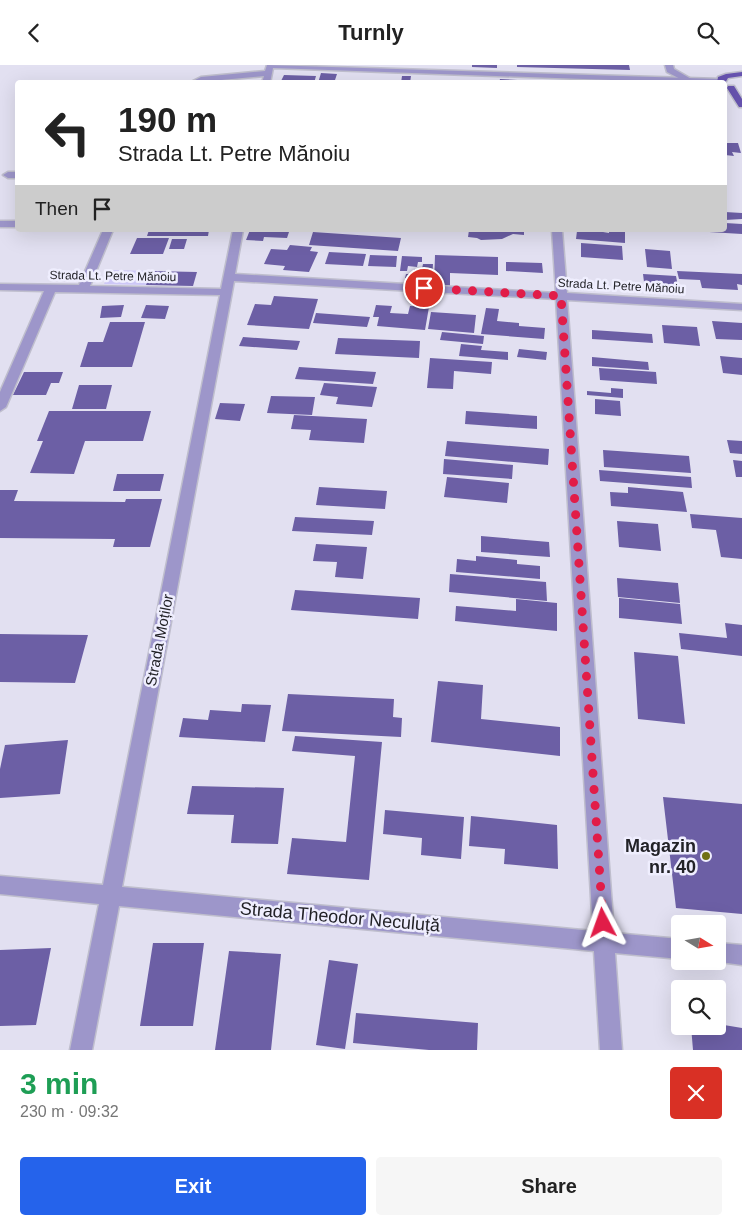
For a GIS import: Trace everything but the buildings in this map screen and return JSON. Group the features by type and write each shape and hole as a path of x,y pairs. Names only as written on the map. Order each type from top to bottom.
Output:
{"main road":[{"path":"725,80 742,74"},
{"path":"727,81 742,90"},
{"path":"727,83 742,105"}],"street":[{"path":"669,65 670,71 689,80"},
{"path":"199,80 301,66 550,79 725,80"},
{"path":"267,80 269,70"},
{"path":"0,224 15,224"},
{"path":"83,289 107,232"},
{"name":"Strada Moților","path":"81,1050 238,232"},
{"path":"558,232 611,1050"},
{"name":"Strada Lt. Petre Mănoiu","path":"0,287 83,289 227,284 561,296 742,307"},
{"path":"0,407 51,288"},
{"name":"Strada Theodor Neculuță","path":"0,885 671,948"},
{"path":"726,954 742,955"}],"shaded area":[{"path":"111,270 151,271 146,285 104,284"}],"place":[{"name":"Magazin nr. 40","path":"706,856"}],"route":[{"path":"424,288 561,296 603,923"}]}
